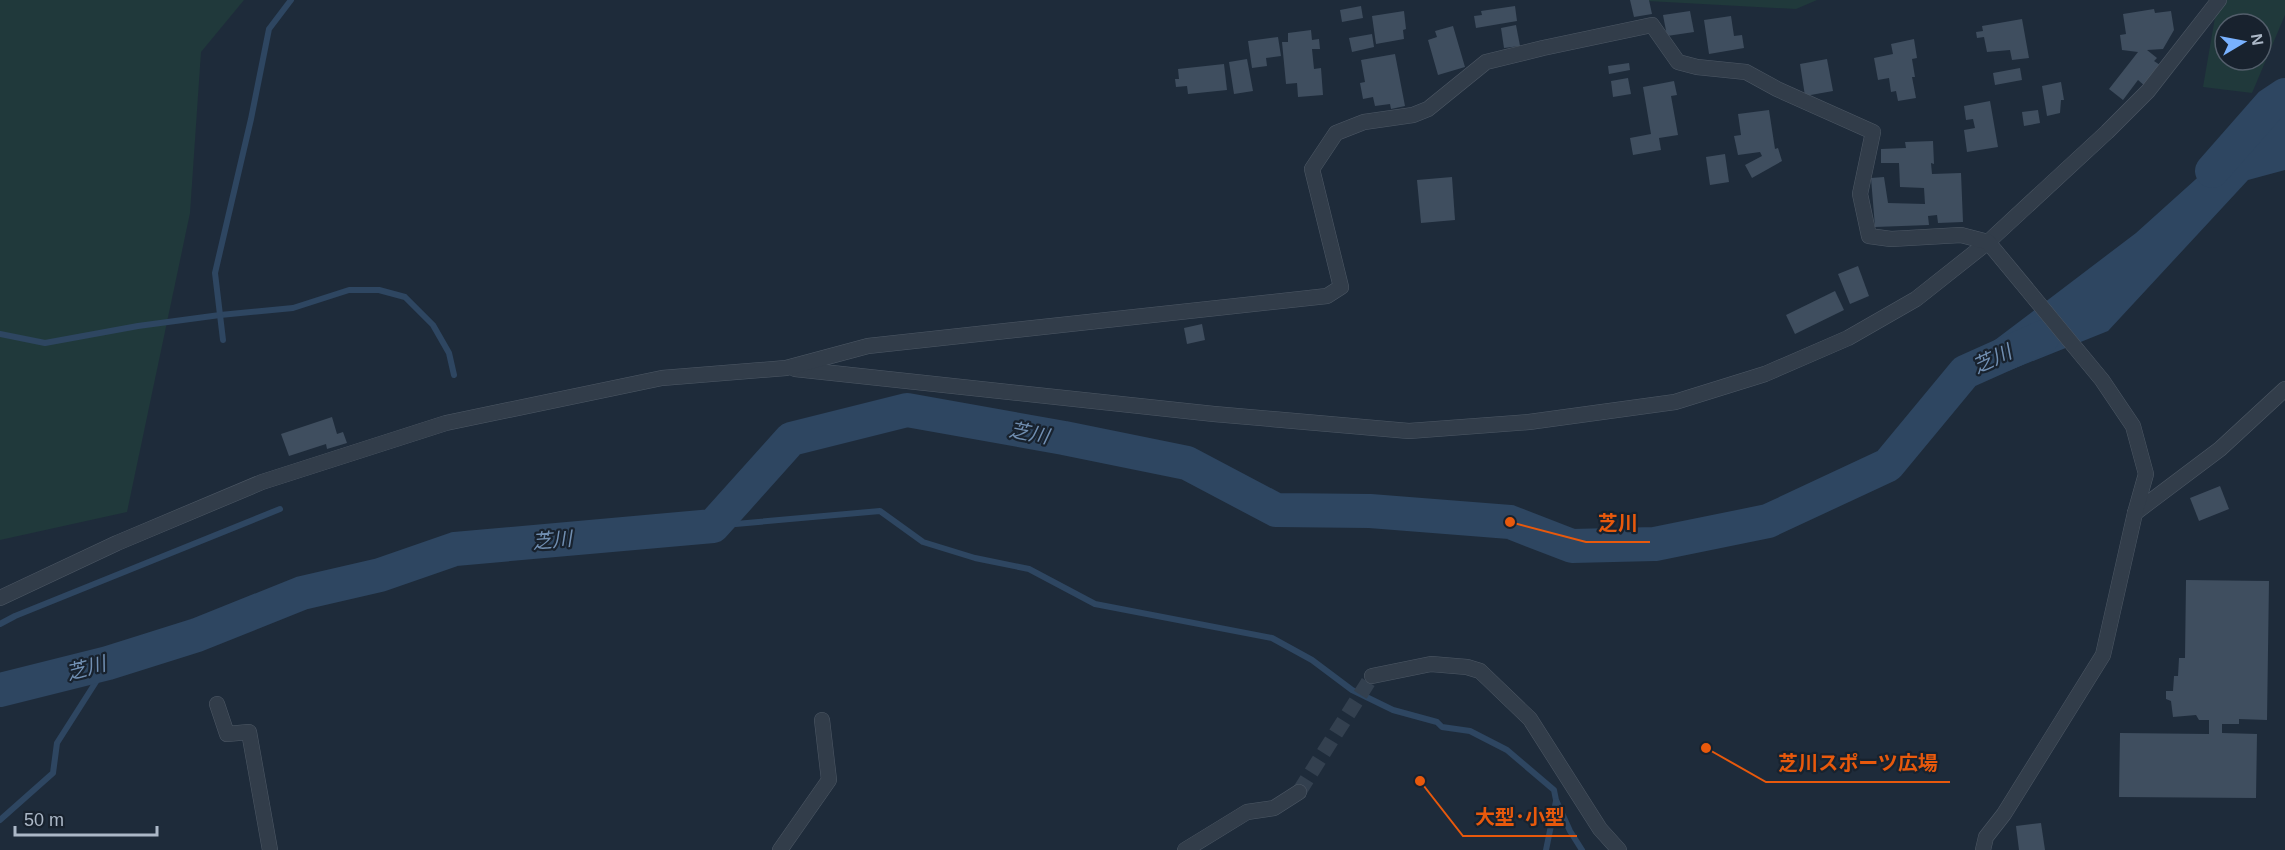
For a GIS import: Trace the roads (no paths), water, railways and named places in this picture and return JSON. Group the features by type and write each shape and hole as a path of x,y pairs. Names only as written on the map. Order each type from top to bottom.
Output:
{"street":[{"path":"786,368 1308,424 1409,430 1529,422 1675,402 1765,374 1848,338 1916,299 1988,242 2107,132 2148,91 2219,0"},
{"path":"0,597 117,543 262,482 446,423 662,378 786,368 868,346 1327,296 1341,286 1312,169 1336,133 1364,122 1413,115 1428,109 1486,62 1652,25 1678,62 1697,67 1746,72 1777,89 1873,132 1860,194 1869,236 1891,239 1960,235 1988,242 2102,380 2133,426 2146,474 2103,655 2004,814 1986,837 1983,850"},
{"path":"2135,513 2220,450 2285,389"},
{"path":"1372,676 1431,664 1467,667 1480,671 1530,719 1600,829 1618,850"},
{"path":"218,704 227,734 249,732 270,850"},
{"path":"780,850 828,780 822,720"},
{"path":"1185,850 1246,813 1274,808 1299,792"}],"water":[{"path":"2285,99 2285,170 2248,180 2108,331 2008,371 1991,343 2136,233"}],"waterway":[{"path":"223,340 215,273 251,119 269,29 291,0"},
{"name":"芝川","path":"2212,171 2270,105 2285,95"},
{"path":"0,334 45,343 138,326 293,308 349,290 379,290 405,297 433,325 449,353 454,375"},
{"name":"芝川","path":"0,690 108,663 197,635 302,593 380,575 455,549 713,526 791,439 907,410 1187,463 1276,510 1370,511 1510,522 1572,546 1655,544 1768,521 1888,465 1965,372 2043,337"},
{"path":"0,624 280,509"},
{"path":"713,526 880,511 923,542 975,558 1029,569 1095,604 1272,638 1312,660 1352,690 1393,710 1437,722 1442,727 1470,731 1507,750 1554,790 1570,831 1582,850"},
{"path":"0,820 53,773 57,743 108,663"},
{"path":"1546,850 1556,801"}],"tunnel":[{"path":"1299,792 1372,676"}],"place":[{"name":"芝川","path":"1510,522"},
{"name":"芝川スポーツ広場","path":"1706,748"},
{"name":"大型･小型","path":"1420,781"}]}
